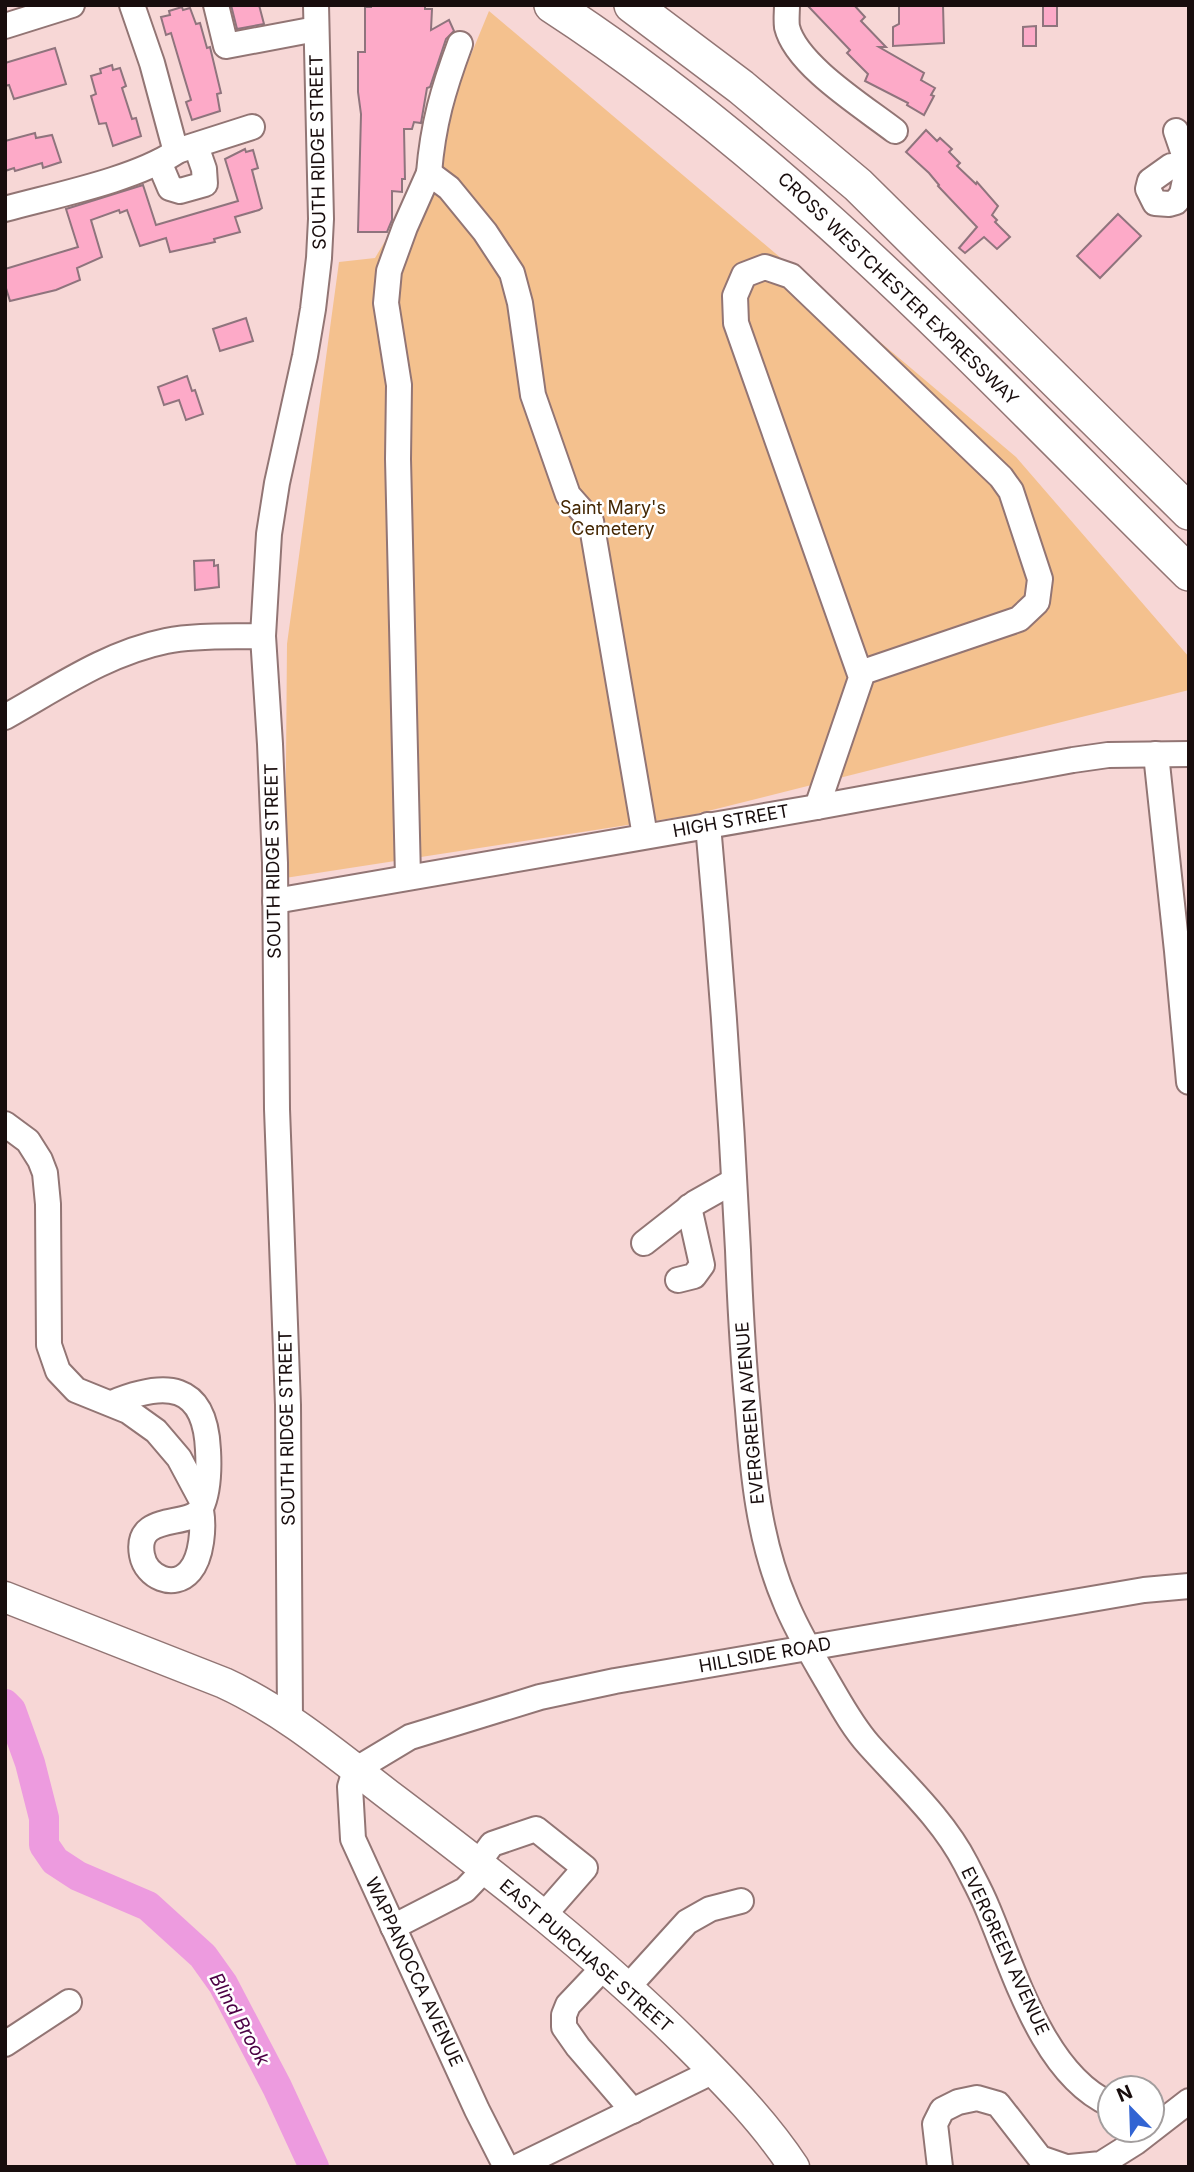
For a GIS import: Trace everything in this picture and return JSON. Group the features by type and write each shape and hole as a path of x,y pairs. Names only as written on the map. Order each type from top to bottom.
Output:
{"highway":[{"name":"CROSS WESTCHESTER EXPRESSWAY","path":"552,5 697,108 820,211 1189,573"},
{"path":"632,5 741,87 858,185 1189,512"}],"main road":[{"path":"5,1597 224,1684 256,1698 290,1721"},
{"name":"EAST PURCHASE STREET","path":"290,1721 481,1866 628,1987 731,2088 794,2167"}],"street":[{"path":"132,5 152,63 177,153"},
{"path":"216,5 226,46 316,17"},
{"path":"787,5 787,26 796,47 808,63 895,131"},
{"path":"5,26 64,6"},
{"name":"SOUTH RIDGE STREET","path":"290,1721 288,1405 277,1110 272,770 263,636 269,534 311,320 319,258 321,219 316,17"},
{"path":"408,877 398,459 399,385 386,303 390,271 405,227 429,173 433,133 442,92 460,44"},
{"path":"5,209 85,187 252,127"},
{"path":"1175,131 1188,166"},
{"path":"429,173 449,188 485,232 512,273 520,303 533,395 568,495 591,521 645,836"},
{"path":"817,807 863,672 1018,619 1037,602 1040,579 1011,491 1001,477 792,276 765,267 744,275 734,296 736,323 861,677"},
{"path":"5,717 95,666 126,653 167,641 263,636"},
{"path":"1156,754 1178,951 1189,1082"},
{"name":"HIGH STREET","path":"275,901 1073,760 1108,755 1189,754"},
{"name":"EVERGREEN AVENUE","path":"708,825 753,1474 769,1557 785,1602 807,1647 846,1714 867,1743 906,1783 960,1852 987,1906 1012,1973 1051,2050 1076,2079 1096,2096"},
{"path":"5,1124 28,1141 45,1173 48,1204 48,1327 52,1360 66,1381 76,1390 112,1403 144,1421 166,1440 179,1458 201,1505 206,1489 208,1446 203,1422 194,1401 186,1395 168,1390 123,1398 112,1403"},
{"path":"644,1243 689,1207 734,1181"},
{"path":"678,1280 694,1276 702,1265 689,1207"},
{"name":"HILLSIDE ROAD","path":"355,1770 410,1737 540,1697 807,1647 1144,1590 1189,1586"},
{"name":"WAPPANOCCA AVENUE","path":"355,1770 350,1787 353,1839 477,2110 506,2167"},
{"path":"393,1927 465,1889 492,1844 536,1829 585,1868 543,1916"},
{"path":"628,1987 687,1922 710,1909 741,1901"},
{"path":"604,1967 568,2005 564,2015 564,2027 633,2111"},
{"path":"5,2044 69,2002"},
{"path":"517,2167 714,2071"},
{"path":"940,2167 935,2124 942,2110 958,2102 977,2098 998,2104 1040,2158 1068,2167 1101,2164 1134,2144"},
{"path":"1166,2116 1189,2101"},
{"path":"1166,2122 1189,2125"}],"green space":[{"name":"Saint Mary's Cemetery","path":"489,11 1016,457 1189,657 1189,690 692,815 285,878 287,644 339,262 375,258 414,193"}],"building":[{"path":"231,5 259,5 264,24 237,29"},
{"path":"425,5 425,9 432,9 431,30 449,20 454,31 446,39 430,87 427,88 421,123 414,122 412,129 404,129 405,179 402,179 402,192 392,191 392,220 387,232 358,232 361,114 358,52 365,52 365,7"},
{"path":"807,5 854,5 865,17 861,21 886,47 879,47 924,73 921,80 935,88 924,115 907,105 908,103 865,81 868,74 847,53 850,50"},
{"path":"899,5 943,5 944,43 893,46 893,27 899,24"},
{"path":"1043,5 1057,5 1057,26 1043,26"},
{"path":"182,7 183,10 190,8 196,24 200,23 207,48 210,47 221,93 217,94 220,111 192,120 186,102 191,100 171,33 166,35 161,17"},
{"path":"1036,26 1036,46 1023,46 1023,27"},
{"path":"55,48 66,84 14,99 9,85 5,86 5,63"},
{"path":"112,65 113,70 120,68 126,86 122,88 132,119 136,118 141,136 113,146 106,123 99,124 91,96 96,94 91,76"},
{"path":"926,130 937,141 940,138 952,149 949,152 960,163 957,166 976,184 977,182 998,206 992,215 997,220 995,222 1010,237 997,249 984,237 965,253 959,248 977,227 929,173 906,152"},
{"path":"35,133 36,138 52,135 61,162 43,168 42,163 15,171 14,168 5,171 5,141"},
{"path":"245,149 246,152 253,150 258,168 252,170 262,208 235,217 240,232 214,239 215,242 170,252 166,238 140,246 127,210 120,213 119,210 91,220 102,257 77,268 80,280 56,290 10,301 5,285 5,269 78,247 66,209 143,185 156,225 238,201 225,159"},
{"path":"1118,214 1141,236 1100,278 1077,256"},
{"path":"246,318 253,341 220,351 213,329"},
{"path":"187,376 203,414 186,420 179,400 164,405 158,387"},
{"path":"214,560 214,566 218,565 219,587 195,590 194,561"}],"waterway":[{"name":"Blind Brook","path":"5,1704 11,1710 30,1763 44,1818 44,1845 55,1861 78,1876 148,1906 203,1956 223,1984 277,2087 314,2167"}]}
